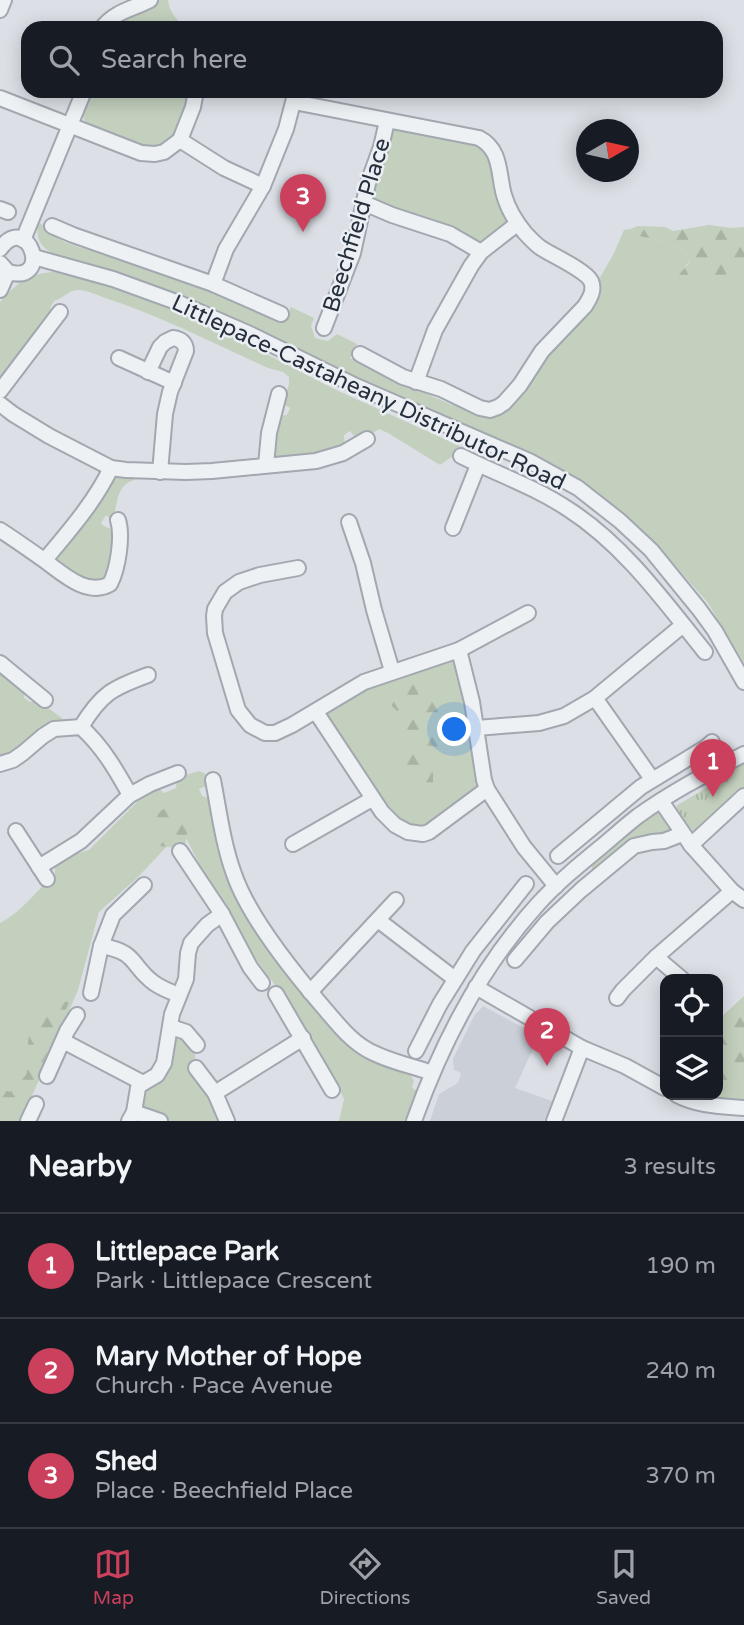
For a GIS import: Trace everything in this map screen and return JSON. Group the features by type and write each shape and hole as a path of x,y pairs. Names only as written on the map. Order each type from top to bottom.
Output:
{"street":[{"path":"0,10 4,0"},
{"path":"107,21 118,13 150,0"},
{"path":"0,98 148,154 164,152 180,140 194,98"},
{"path":"23,240 81,98"},
{"path":"213,284 226,249 263,186 286,129 295,98"},
{"path":"299,98 387,121 479,138 487,143 495,153 504,195 517,224 540,247 582,272 592,284 590,298 584,306 542,351 505,402 489,410 454,394 403,377 360,354"},
{"name":"Beechfield Place","path":"324,328 353,253 368,183 387,121"},
{"path":"180,140 224,169 263,186"},
{"path":"364,203 450,234 481,251"},
{"path":"416,382 435,330 481,251 517,224"},
{"path":"52,226 213,284 282,314"},
{"path":"0,249 7,241 23,240 31,247 34,257 30,268 20,274 4,268 0,290"},
{"name":"Littlepace-Castaheany Distributor Road","path":"34,257 113,278 179,303 356,386 529,461 578,488 620,521 651,551 715,631 744,682"},
{"path":"0,391 60,312"},
{"path":"148,372 164,342 173,338 186,346 165,414 160,472"},
{"path":"119,359 174,383"},
{"path":"266,466 268,436 279,394"},
{"path":"0,404 50,436 111,468 160,472 266,466 330,458 367,439"},
{"path":"461,456 542,493 593,527 640,572 705,652"},
{"path":"453,528 478,465"},
{"path":"45,561 97,494 111,468"},
{"path":"0,530 65,576 93,588 104,587 112,581 118,558 118,520"},
{"path":"349,522 392,671"},
{"path":"298,568 250,577 225,592 215,609 214,623 238,710 250,725 264,733 275,733 316,712 364,682 459,650 528,613"},
{"path":"477,728 539,723 564,716 595,698 683,625"},
{"path":"459,650 477,728 487,789 524,847 556,886"},
{"path":"0,663 35,697"},
{"path":"80,727 93,707 106,695 122,684 148,676"},
{"path":"595,698 652,779"},
{"path":"316,712 372,799 395,825 408,832 423,834 434,829 487,789"},
{"path":"0,764 13,760 54,729 80,727 96,740 130,795"},
{"path":"562,848 652,779 712,742"},
{"path":"414,1121 432,1073 459,1015 517,928 556,886 629,824 661,801 744,754"},
{"path":"16,831 43,873 82,841 130,795 178,773"},
{"path":"213,780 229,859 239,886 262,927 310,992 345,1033 368,1051 432,1073"},
{"path":"523,956 547,922 634,846 687,840 744,796"},
{"path":"293,844 372,799"},
{"path":"617,998 656,957 738,895 687,840 661,801"},
{"path":"180,851 222,914 250,967 262,983"},
{"path":"91,993 102,946 113,915 144,885"},
{"path":"417,1042 455,979 518,887"},
{"path":"310,992 396,900"},
{"path":"160,1121 131,1116 138,1088 155,1077 161,1069 173,1014 186,979 191,943 207,925 222,914"},
{"path":"378,920 455,979"},
{"path":"102,946 125,953 156,985 179,995"},
{"path":"656,957 676,974"},
{"path":"476,987 582,1048 625,1066 660,1085"},
{"path":"276,994 332,1090"},
{"path":"47,1076 77,1015"},
{"path":"171,1027 186,1032 197,1045"},
{"path":"215,1093 303,1038"},
{"path":"63,1041 143,1083"},
{"path":"554,1121 582,1048"},
{"path":"196,1068 215,1093 227,1121"},
{"path":"687,1100 744,1108"},
{"path":"28,1121 36,1104"}],"shaded area":[{"path":"483,1006 539,1036 515,1088 552,1101 544,1121 430,1121 439,1094 458,1083 461,1073 454,1070 453,1059 474,1016"}],"green space":[{"path":"157,0 168,0 178,21 118,21 153,5"},
{"path":"87,98 190,98 183,119 172,139 151,150 89,127 83,114"},
{"path":"392,128 482,145 487,149 508,219 505,225 482,243 476,244 452,229 373,200 371,195"},
{"path":"38,222 65,242 130,260 284,322 291,307 314,318 311,326 315,338 328,341 337,334 357,344 350,358 452,405 455,400 489,416 598,281 624,230 630,229 639,236 681,248 691,261 684,267 744,242 744,663 708,603 658,546 605,499 551,463 431,412 279,339 187,299 53,254 44,248 40,241"},
{"path":"709,225 744,227 744,261 708,285 704,281 682,284 677,277 691,261 681,248 639,236 630,229 638,226 665,227 673,231"},
{"path":"53,272 80,276 129,291 213,324 334,389 464,448 440,465 379,429 370,435 367,432 359,437 350,431 344,435 345,446 327,454 275,459 271,452 279,416 287,415 290,408 283,404 289,377 149,314 81,290 54,301 50,308 53,311 0,384 0,302 23,281"},
{"path":"116,476 140,477 124,485 112,520 106,515 101,523 113,530 115,535 107,580 90,583 55,562 57,554 108,484"},
{"path":"449,658 458,663 479,788 430,826 414,828 391,815 325,714 328,709 359,690"},
{"path":"0,667 25,689 24,698 30,702 37,700 62,718 63,722 23,748 0,759"},
{"path":"414,679 436,686 431,695 419,692 416,700 422,703 443,700 450,708 445,716 428,726 439,729 441,742 437,747 425,745 422,737 425,733 410,735 415,743 413,752 417,757 434,751 434,787 412,790 403,778 397,776 406,770 404,759 408,741 403,733 407,725 401,718 402,712 409,717 417,706 408,706 397,711 390,704 398,696 404,695 395,691 401,682 408,688"},
{"path":"744,764 744,788 695,834 676,806"},
{"path":"199,771 208,775 208,785 199,789 202,796 212,801 230,878 333,1027 408,1070 414,1081 412,1088 418,1091 407,1121 339,1121 344,1099 320,1053 296,1014 253,955 210,885 186,838 173,840 138,877 99,912 78,990 21,1121 0,1121 0,923 55,876 55,865 68,856 89,850 147,792 158,787 164,793 176,788 177,779"},
{"path":"173,802 193,808 184,849 152,845 149,820"},
{"path":"655,810 661,811 675,831 643,839 594,874 590,862"},
{"path":"744,996 744,1101 721,1100 723,1015"},
{"path":"69,1002 20,1121 0,1121 0,1091 2,1089 10,1092 26,1075 30,1058 30,1030 44,1003"},
{"path":"744,1013 744,1065 737,1078 723,1082 723,1037 723,1032"},
{"path":"177,1030 195,1048 195,1062 221,1121 170,1121 143,1110 139,1101"}],"place":[{"name":"Shed","path":"303,232"},
{"name":"Littlepace Park","path":"713,797"},
{"name":"Mary Mother of Hope","path":"547,1066"}]}
